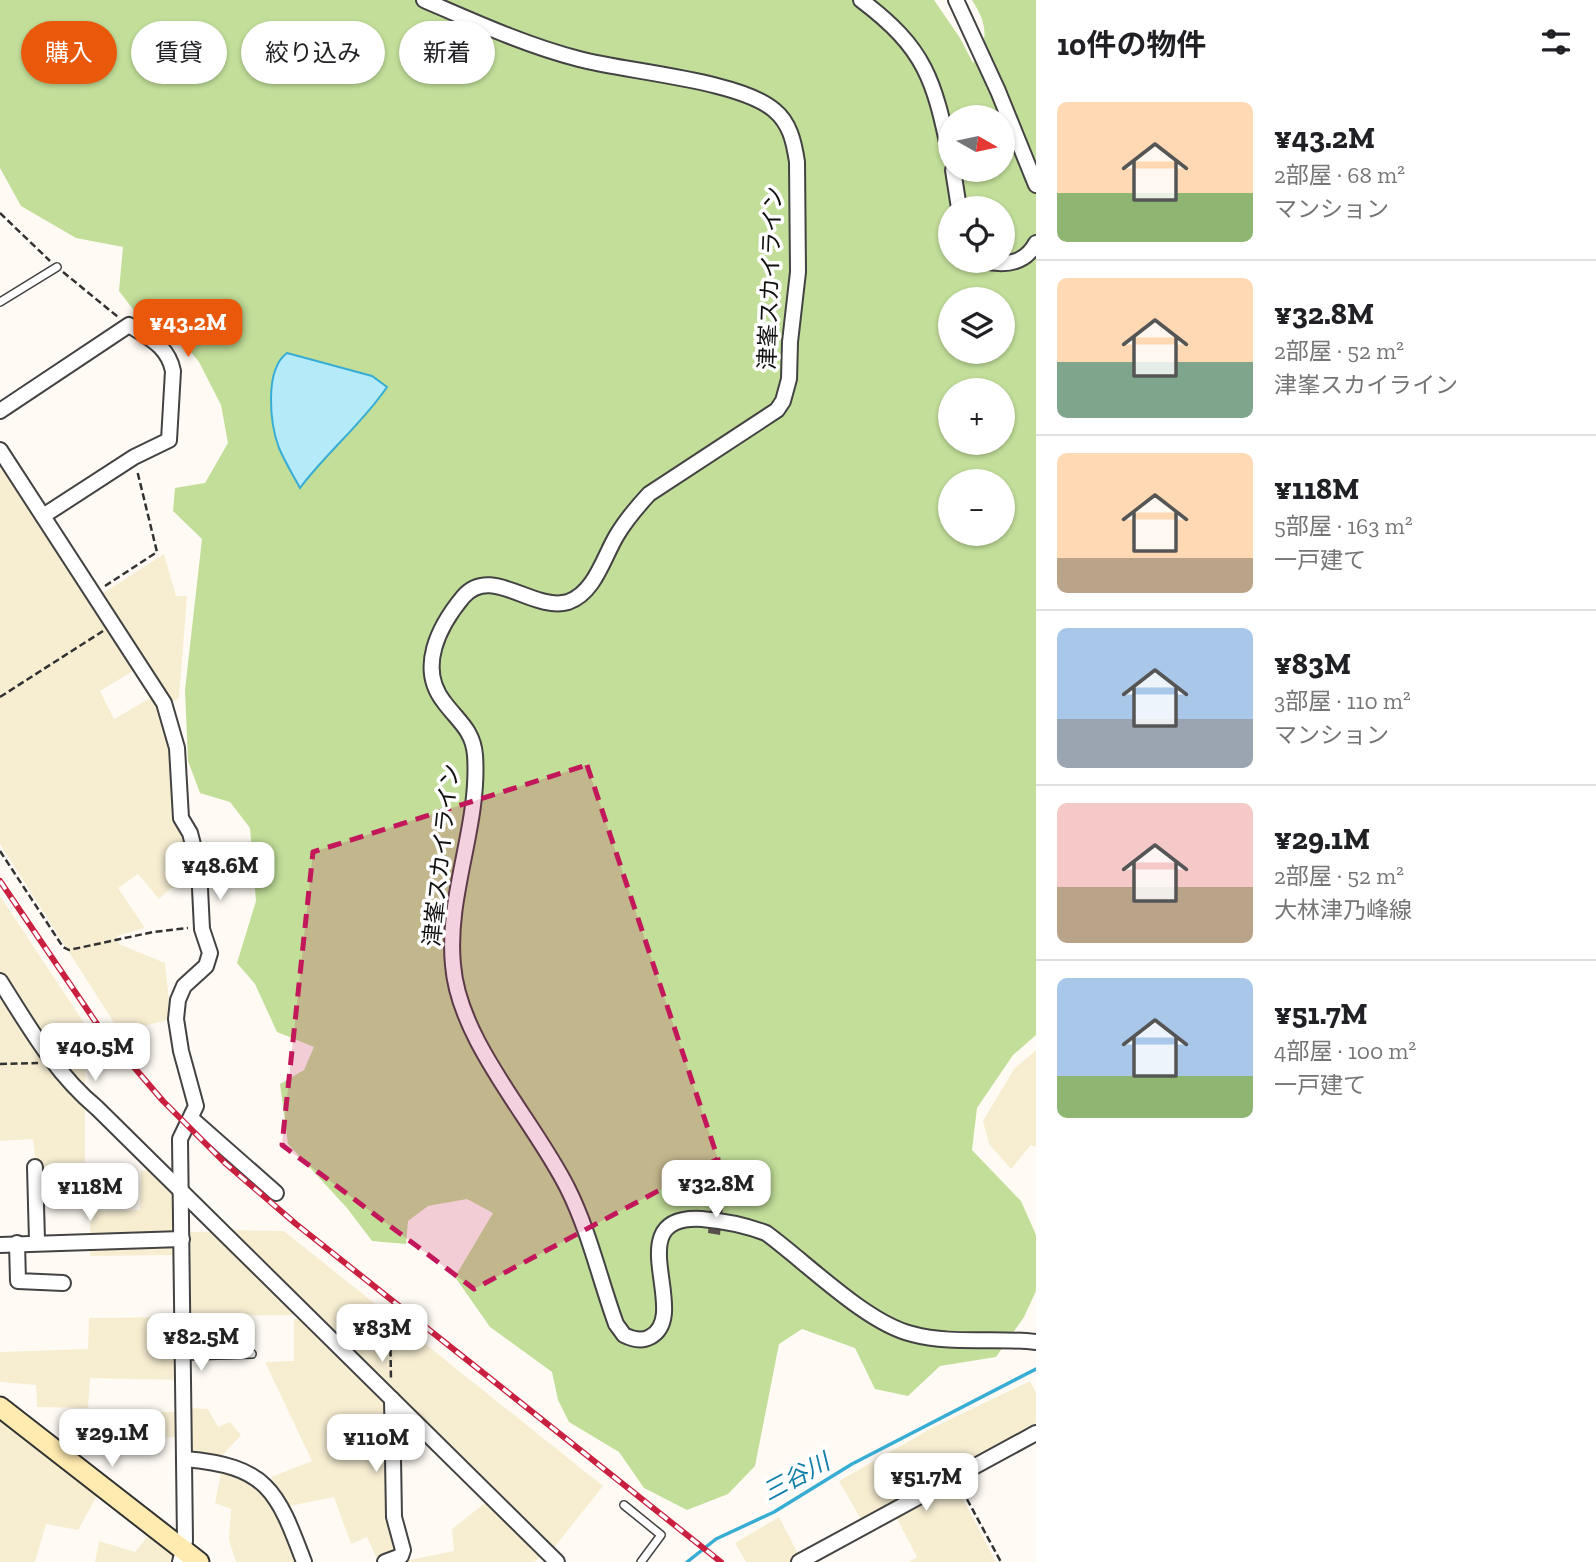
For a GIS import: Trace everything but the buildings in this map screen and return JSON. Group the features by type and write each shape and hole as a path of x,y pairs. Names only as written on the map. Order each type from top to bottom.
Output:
{"main road":[{"path":"0,1406 187,1558"}],"street":[{"name":"津峯スカイライン","path":"424,0 550,51 731,90 762,102 784,120 795,146 797,162 798,272 790,331 789,379 783,401 777,410 649,494 632,511 596,575 579,595 567,602 551,603 496,586 478,586 463,597 436,639 432,653 434,682 445,704 466,726 475,754 472,806 452,936 453,968 464,1011 477,1040 539,1135 569,1192 616,1324 624,1335 642,1340 660,1328 664,1310 658,1254 660,1240 673,1224 695,1219 746,1225 766,1233 880,1320 910,1334 949,1340 1033,1341"},
{"path":"861,0 914,50 929,74 938,109"},
{"path":"956,0 998,91 1036,185"},
{"path":"1015,262 1027,256 1036,243"},
{"path":"0,411 129,326 164,349 173,371 170,440 134,457 43,516"},
{"path":"0,450 164,703 177,748 181,818 190,833 199,868 202,929 210,953 206,966 184,986 178,1000 176,1019 181,1051 194,1089 196,1106 180,1139 187,1558"},
{"path":"0,981 52,1063 392,1399 548,1559"},
{"path":"192,1119 276,1193"},
{"path":"35,1167 37,1241"},
{"path":"0,1245 37,1241 182,1239"},
{"path":"17,1243 18,1281 63,1283"},
{"path":"385,1562 401,1556 403,1550 394,1517 392,1399"},
{"path":"799,1562 1036,1433"},
{"path":"185,1459 218,1462 243,1470 272,1493 283,1507 304,1562"}],"lane":[{"path":"0,302 57,267"},
{"path":"183,1356 252,1354"},
{"path":"624,1505 661,1535 641,1562"}],"path":[{"path":"0,213 57,267 129,326"},
{"path":"92,595 158,552 134,457"},
{"path":"0,697 111,625"},
{"path":"0,851 63,947 69,950 153,932 202,929"},
{"path":"0,1064 52,1063"},
{"path":"390,1318 392,1399"},
{"path":"955,1477 1001,1562"}],"highlighted area":[{"path":"587,765 718,1159 474,1289 282,1145 313,852"}],"shaded area":[{"path":"0,465 133,671 100,691 114,719 152,697 166,732 173,771 174,825 184,831 197,885 171,888 159,899 138,874 118,888 145,928 117,936 119,944 165,963 171,1019 120,1032 0,844"},
{"path":"164,554 176,596 187,596 179,698 169,704 100,595"},
{"path":"0,896 110,1062 85,1061 85,1166 36,1166 33,1139 0,1141"},
{"path":"1036,1050 1036,1147 1031,1145 1011,1169 989,1144 983,1121 1014,1069"},
{"path":"153,1169 177,1195 177,1255 90,1256 90,1211 140,1210 141,1171"},
{"path":"233,1230 284,1231 603,1486 553,1549 234,1235"},
{"path":"187,1232 217,1232 293,1306 293,1315 189,1316"},
{"path":"179,1317 179,1380 90,1378 88,1408 37,1407 36,1385 0,1382 0,1352 88,1349 89,1318"},
{"path":"303,1318 389,1403 399,1549 396,1553 377,1559 367,1537 351,1544 334,1497 290,1506 271,1477 312,1461 265,1362 294,1361 294,1319"},
{"path":"1030,1381 1036,1393 1036,1423 863,1523 839,1481 932,1428"},
{"path":"191,1408 208,1409 218,1427 230,1422 241,1435 219,1459 191,1454"},
{"path":"118,1412 180,1412 179,1437 135,1438 133,1446 121,1446"},
{"path":"0,1418 98,1494 78,1530 46,1524 35,1562 0,1562"},
{"path":"222,1469 250,1480 281,1513 300,1562 236,1562 229,1540 231,1509 215,1503"},
{"path":"955,1483 996,1562 909,1562 917,1557 895,1515"},
{"path":"485,1503 542,1554 535,1562 399,1562 454,1551 452,1529"},
{"path":"779,1517 800,1557 790,1562 746,1562 735,1543"},
{"path":"148,1536 176,1556 175,1562 95,1562 99,1541 135,1552"}],"green space":[{"path":"0,0 934,0 960,38 973,63 982,47 984,25 972,0 1036,0 1036,1035 1013,1055 977,1108 972,1150 1021,1201 1036,1235 1036,1291 1024,1317 996,1357 940,1366 908,1396 875,1389 855,1348 802,1329 779,1344 755,1466 728,1494 687,1510 644,1488 619,1452 569,1422 558,1400 552,1372 490,1327 455,1277 493,1213 467,1199 428,1206 408,1221 406,1244 372,1241 347,1208 288,1144 280,1084 304,1070 314,1047 277,1032 255,984 237,963 256,901 250,828 230,802 200,793 188,761 185,690 202,539 173,511 175,488 205,483 228,443 221,405 199,362 180,338 146,326 119,291 123,247 76,238 21,206 0,168"}],"water":[{"path":"287,353 372,376 387,387 300,488 279,448 273,425 272,384 280,361"}],"waterway":[{"name":"三谷川","path":"687,1562 716,1539 774,1512 852,1464 1036,1369"}],"railway":[{"path":"0,881 97,1024 163,1101 225,1163 296,1224 721,1562"}]}
